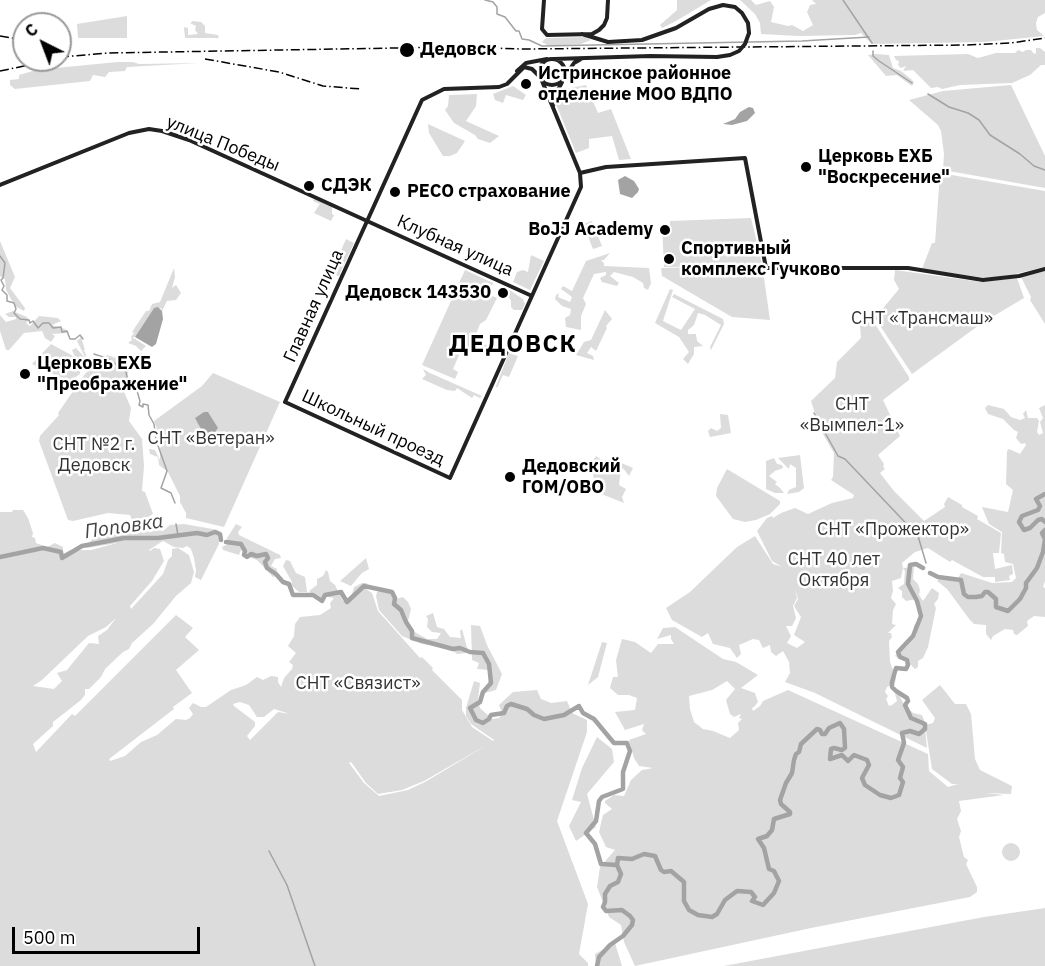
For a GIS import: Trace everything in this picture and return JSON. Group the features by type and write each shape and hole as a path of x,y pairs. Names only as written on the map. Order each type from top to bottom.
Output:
{"street":[{"path":"544,0 542,30 547,35 592,33 604,26"},
{"path":"604,40 601,33 607,18 608,0"},
{"path":"513,77 523,64 552,59 730,55 739,51 745,44 749,33 747,20 742,13 735,7 723,4 709,9 676,28 642,40 628,42 604,40 582,34"},
{"path":"554,112 554,99 563,78 574,63 585,58"},
{"path":"552,59 563,65 563,78"},
{"path":"532,296 579,191 580,173 541,79 540,66 552,59"},
{"path":"513,77 526,67 552,85 563,78"},
{"name":"Главная улица","path":"285,402 420,103 440,90 500,87 507,84 513,77"},
{"name":"улица Победы","path":"0,185 129,133 148,129 162,130 367,220"},
{"path":"580,173 606,167 745,158 766,268 883,267 918,269 984,280 1019,276 1045,269"},
{"name":"Клубная улица","path":"367,220 532,296"},
{"name":"Школьный проезд","path":"285,402 450,478 532,296"}],"green space":[{"path":"677,0 711,0 662,28 660,25 677,10"},
{"path":"740,0 751,0 756,5 770,1 774,7 771,22 792,25 803,31 813,25 807,12 810,5 816,4 812,0 1045,0 1045,13 1038,17 1036,23 1037,30 1044,36 985,42 872,44 861,33 799,36 761,34 760,23 755,14"},
{"path":"127,16 127,38 78,38 77,24"},
{"path":"201,22 205,26 205,33 218,35 219,38 185,38 184,27 188,28 188,35 198,34 195,30 196,26 190,23"},
{"path":"585,37 591,40 581,44 549,46 542,42 546,38"},
{"path":"1036,48 1045,52 1045,65 1041,65 1030,75 1012,83 960,85 942,89 931,88 913,70 903,71 906,66 901,68 894,56 968,54 978,58 996,53 1015,53 1018,50 1023,52 1031,50 1034,54"},
{"path":"868,55 889,55 893,68 911,79 914,82 912,86 897,75 886,76"},
{"path":"117,62 200,63 127,67 125,71 109,72 105,77 93,75 90,81 15,89 10,85 10,80 19,79 19,75 29,72 72,72 72,66"},
{"path":"586,85 598,113 611,109 631,159 619,160 612,136 589,139 589,148 576,153 556,104 570,98 566,89"},
{"path":"1011,85 1045,156 1045,188 943,170 944,154 941,131 938,125 909,100 943,91"},
{"path":"513,86 526,95 523,100 506,95 503,103 495,100 493,94"},
{"path":"477,94 476,106 466,121 499,136 490,143 478,139 454,123 445,110 448,106 449,95"},
{"path":"428,124 465,141 457,153 443,156 429,133"},
{"path":"940,173 1045,191 1045,267 993,279 922,269 932,243 935,243"},
{"path":"314,199 332,207 334,215 331,221 314,213 320,204 313,201"},
{"path":"751,218 762,264 770,320 732,317 662,276 661,268 730,266 664,267 662,225 670,225 670,221"},
{"path":"592,221 602,246 593,249 583,224"},
{"path":"346,239 354,243 341,275 338,276 331,273"},
{"path":"0,241 15,277 10,288 25,308 24,311 15,306 6,290 5,279 0,276"},
{"path":"610,253 604,260 601,260 604,266 649,268 651,283 648,290 644,288 643,283 633,277 614,272 610,276 619,283 617,286 602,282 600,278 606,275 606,272 594,274 583,298 586,304 581,316 581,330 566,327 565,318 570,315 571,309 562,306 555,299 556,295 559,293 558,297 570,302 572,297 561,289 563,286 572,291 586,261"},
{"path":"531,255 544,261 530,290 513,282 517,272 523,270 528,272"},
{"path":"174,268 175,277 172,288 176,285 181,293 176,300 167,301 162,311 161,308 154,308 135,337 132,337 146,346 141,351 128,343 132,340 131,337 134,333 132,332 152,304 160,302"},
{"path":"465,270 493,283 488,294 497,298 486,320 480,324 474,339 488,346 486,352 472,346 470,349 463,346 453,369 458,372 455,379 422,365"},
{"name":"СНТ «Трансмаш»","path":"895,270 981,282 1017,278 1024,298 982,323 912,374 875,318 899,289 894,280"},
{"path":"1045,271 1045,324 1030,300 1031,297 1021,277"},
{"path":"508,289 523,299 525,304 522,310 514,310 511,307 511,301 505,290"},
{"path":"670,289 673,290 663,321 681,330 695,309 672,297 674,294 723,319 724,324 711,350 710,347 721,325 698,313 688,334 696,334 697,341 703,346 694,347 694,354 688,364 683,359 689,352 679,337 655,323"},
{"path":"605,310 612,319 606,326 596,351 591,347 587,353 593,356 594,360 576,355 584,342 591,340"},
{"path":"13,311 27,317 29,320 26,323 30,326 39,316 58,318 61,321 52,325 65,329 68,333 52,334 55,336 51,342 45,338 42,331 24,333 9,350 6,350 0,331 0,315 6,322 16,319 16,317 9,317 5,314"},
{"path":"873,321 909,377 909,380 883,400 900,436 878,455 885,469 880,473 894,491 924,521 945,507 944,504 948,497 978,516 977,519 1001,533 999,553 993,553 995,569 1012,565 1013,574 1009,576 1010,580 995,582 995,577 983,577 952,560 950,562 928,548 915,552 902,563 901,578 892,581 891,598 896,604 892,624 896,625 888,633 891,633 892,637 889,641 890,662 896,678 895,683 887,687 886,699 889,706 897,701 895,694 899,695 913,713 922,715 927,748 815,693 785,682 790,673 789,662 783,651 776,656 771,652 770,645 763,648 759,640 753,639 739,645 741,654 737,658 730,648 713,644 708,633 702,637 672,620 666,608 690,592 737,547 755,536 773,564 782,567 772,561 757,531 767,518 772,516 773,518 795,508 808,514 832,503 853,498 854,495 831,480 834,453 820,429 811,401 835,378 837,362 861,338 860,326","holes":["795,589 798,599 794,606 801,617 794,635 805,642 797,648 787,643 791,636 786,626 792,626 796,618 793,606 797,598"]},
{"path":"81,337 88,362 78,360 81,366 80,374 69,382 32,364 51,344 75,357 72,350 76,348 86,359 77,341"},
{"path":"509,353 518,356 509,377 503,375 497,388 496,386"},
{"name":"СНТ №2 г. Дедовск","path":"107,355 125,361 129,369 122,387 131,408 129,421 142,439 144,466 142,491 145,492 153,514 132,520 130,515 108,513 73,521 68,520 39,441 40,436 59,415 58,413 85,374 96,362 102,368 102,362"},
{"path":"423,369 482,396 480,398 474,395 472,398 457,388 455,391 447,390 422,379 426,375"},
{"name":"СНТ «Ветеран»","path":"213,373 280,402 224,527 186,518 180,496 168,472 159,465 158,457 150,454 149,449 155,450 160,460 160,448 163,445 154,421 202,386"},
{"path":"988,405 1004,409 1011,417 1020,420 1025,418 1023,414 1026,410 1028,418 1037,418 1039,421 1037,432 1039,435 1043,433 1040,422 1043,418 1039,408 1045,405 1045,581 1043,587 1045,588 1045,617 1034,616 1027,621 1028,626 1017,635 1013,630 1005,629 993,636 991,640 986,634 986,625 974,624 947,589 937,581 941,578 957,580 961,573 992,583 1012,582 1016,578 1013,564 1005,562 1004,554 1001,553 1002,532 989,524 982,507 1008,512 1013,490 1006,484 1007,451 1009,449 1020,454 1026,445 1021,444 1016,438 1018,432 1003,419 988,414 985,408"},
{"path":"720,414 728,415 731,433 710,437 708,431 711,428 717,431 721,428"},
{"path":"800,455 804,488 799,492 787,494 789,490 796,487 796,468 790,464 789,469 778,458"},
{"path":"596,456 603,461 612,459 633,468 629,476 623,468 620,476 619,485 626,489 622,497 624,503 599,493 594,482 592,463"},
{"path":"774,458 783,468 769,476 777,482 775,484 784,493 775,493 766,489 766,461"},
{"path":"727,469 780,501 780,504 770,514 756,520 745,522 733,519 716,496 717,488"},
{"name":"СНТ «Связист»","path":"23,510 36,543 47,547 55,543 63,547 63,554 70,550 91,550 117,543 87,548 86,546 101,530 151,532 163,531 170,525 184,524 218,530 219,544 201,580 195,577 194,558 191,549 187,546 174,547 163,541 149,550 160,549 164,561 152,581 130,606 131,609 163,574 172,556 172,549 178,548 189,555 194,572 191,583 176,596 129,649 105,669 101,677 89,689 85,689 85,695 81,700 53,722 53,726 33,744 36,752 72,714 75,716 176,615 193,628 185,637 199,650 176,670 192,693 109,759 110,761 125,756 141,742 157,735 176,719 190,718 193,714 189,708 193,703 206,707 231,690 246,685 257,677 263,680 271,676 278,677 281,687 284,678 292,669 293,665 289,662 296,653 288,646 294,636 295,624 300,617 320,615 331,608 330,603 334,598 327,597 320,600 309,591 317,585 317,579 323,576 326,570 343,601 352,594 354,587 367,583 366,589 372,593 378,611 462,700 462,710 472,727 493,741 471,724 466,716 474,681 480,683 478,699 480,708 492,719 499,718 502,713 499,705 513,692 537,690 541,699 551,703 567,701 572,713 587,720 587,732 557,821 588,904 579,954 588,966 0,966 0,512","holes":["116,618 107,630 98,636 99,644 89,643 67,670 57,673 62,681 54,689 33,686 88,636 106,627","240,702 249,705 257,717 264,717 274,709 290,714 278,712 250,740 247,736 255,726 255,722 233,704","490,743 425,782 408,790 379,796 364,783 349,763 351,762 366,783 378,794 402,790 424,781"]},
{"path":"236,524 242,527 238,532 239,535 280,555 281,558 275,559 271,566 277,569 276,576 273,577 257,560 248,557 241,550 239,555 223,550 222,547 228,544 227,538"},
{"path":"366,558 369,569 362,573 351,586 340,581"},
{"path":"286,560 290,561 296,573 305,577 307,592 299,592 291,585 292,582 283,566"},
{"path":"914,567 913,579 918,584 919,595 923,601 932,588 939,593 934,604 936,608 928,647 915,669 908,662 908,658 900,659 895,656 906,647 913,637 914,625 920,621 917,599 906,601 902,597 902,591 898,588 904,584 905,571 903,568"},
{"path":"382,590 391,593 396,599 403,597 408,602 411,609 408,621 413,631 427,639 437,639 441,633 432,632 427,627 426,616 433,613 437,627 444,629 450,637 461,638 462,629 467,653 457,654 449,648 422,644 402,636 379,610 376,596 377,592"},
{"path":"471,625 480,626 502,674 496,690 485,693 489,680 488,670 477,669 479,663 472,660"},
{"path":"675,627 723,659 736,662 758,675 741,688 755,693 758,702 752,708 753,711 763,701 788,690 928,754 929,771 948,787 958,784 952,784 932,769 925,725 933,723 935,718 922,700 940,685 955,704 966,704 971,714 975,759 980,770 1012,786 1011,794 985,793 1004,795 959,801 961,811 957,819 961,831 959,837 977,892 970,897 635,966 624,942 621,925 609,917 597,887 600,867 615,850 606,847 599,832 603,815 612,809 605,801 614,795 624,796 631,780 642,770 653,768 639,766 629,740 646,734 642,730 644,724 625,730 615,712 635,710 637,698 618,695 610,688 613,677 618,677 616,660 622,639 635,642 651,653 658,644 674,644 671,635 657,639 663,628","holes":["727,681 735,689 726,700 730,714 734,717 741,714 739,718 742,719 738,723 739,730 730,738 703,729 694,722 689,696 712,690"]},
{"path":"602,642 607,643 598,677 588,685"},
{"path":"597,737 612,749 614,762 587,794 596,827 576,841 569,826 581,802 572,800 582,768"},
{"path":"1007,843 1015,843 1020,848 1018,859 1007,861 1002,856 1002,848"},
{"path":"1045,908 1045,966 724,966 984,917"},
{"path":"615,943 622,966 596,966 595,954"}],"shaded area":[{"path":"749,107 753,108 755,113 747,121 732,125 723,124 735,119 740,112"},
{"path":"625,176 634,181 639,189 632,198 620,194 618,180"},
{"path":"158,307 162,311 163,319 156,344 152,347 135,337 154,308"},
{"path":"208,412 218,428 206,438 195,418"}],"waterway":[{"path":"485,0 493,2 497,7 497,14 505,17 516,31 519,31 522,39 542,46 802,41 869,37"},
{"path":"843,0 872,43"},
{"path":"873,51 873,56 879,61 912,83"},
{"path":"928,94 949,107 968,113 979,120 990,135 1034,166 1045,170"},
{"path":"0,256 5,263 1,280 4,286 2,290 7,295 7,301 14,303 16,309 14,313 20,319 29,320 30,323 33,321 38,328 43,323 49,323 53,328 61,327 62,332 67,331 70,339 75,339 80,335 83,339"},
{"path":"94,354 109,359 126,372 128,381 137,391 139,405 143,407 143,404 148,405 156,440 167,471 161,488 171,493 175,503"},
{"path":"814,413 838,456 845,459 918,536 926,563"},
{"path":"1045,494 1036,499 1040,506 1038,510 1022,516 1019,522 1024,530 1030,528 1038,520 1042,519 1045,522"},
{"path":"176,524 178,535"},
{"path":"930,573 938,577 961,580 964,594 968,597 982,596 988,592 996,599 996,607 1008,611 1020,599 1026,583 1037,568 1043,552 1045,539 1042,533 1045,530"},
{"name":"Поповка","path":"0,557 43,548 61,552 62,558 82,546 124,538 158,538 197,533 207,535 215,532 220,534 221,540"},
{"name":"Поповка","path":"226,542 241,544 245,551 244,555 247,557 251,554 257,556 266,554 267,568 283,582 289,584 293,595 313,595 322,601 325,595 341,592 347,602 364,586 392,592 395,598 394,604 401,610 412,631 412,638 453,649 460,648 483,653 489,664 491,683 483,692 480,702 470,708 476,720 483,723 491,715 504,713 507,706 511,704 527,709 544,719 564,715 579,706 583,713 594,719 614,743 627,743 630,751 623,772 623,789 602,797 599,801 596,821 586,833 595,844 601,864 617,865"},
{"path":"597,966 599,957 623,936 632,925 633,920 622,910 606,911 603,907 605,894 610,886 618,882 621,874 617,865 618,858 632,859 644,854 655,856 661,870 671,871 684,882 684,901 689,910 698,915 712,917 717,914 725,900 737,891 751,892 755,897 752,901 763,905 774,893 779,881 774,871 769,869 764,848 758,839 767,836 772,830 774,819 790,814 780,800 801,744 817,729 825,734 829,728 840,723 844,729 845,748 831,749 830,759 842,755 848,761 854,755 867,760 869,765 862,778 865,785 880,795 891,798 899,795 903,782 900,778 903,767 898,760 904,743 902,733 910,731 919,734 925,729 925,724 911,718 905,705 907,698 892,687 896,668 906,669 908,665 907,660 900,657 898,652 913,636 921,616 917,601 908,584 910,565 916,564 923,568"},
{"path":"269,851 287,885 315,966"}],"railway":[{"path":"0,36 12,38"},
{"path":"72,56 108,53 454,47 523,49 966,45 1011,43 1045,38"},
{"path":"205,59 279,72 323,86 361,89"},
{"path":"0,71 12,69"}],"place":[{"name":"Дедовск","path":"407,50"},
{"name":"Истринское районное отделение МОО ВДПО","path":"526,84"},
{"name":"Церковь ЕХБ \"Воскресение\"","path":"806,167"},
{"name":"СДЭК","path":"309,186"},
{"name":"РЕСО страхование","path":"395,192"},
{"name":"BoJJ Academy","path":"665,230"},
{"name":"Спортивный комплекс Гучково","path":"669,259"},
{"name":"Дедовск 143530","path":"503,293"},
{"name":"Церковь ЕХБ \"Преображение\"","path":"25,374"},
{"name":"Дедовский ГОМ/ОВО","path":"510,477"}],"district":[{"name":"ДЕДОВСК","path":"513,345"}],"park label":[{"name":"СНТ «Вымпел-1»","path":"852,415"},
{"name":"СНТ «Прожектор»","path":"893,530"},
{"name":"СНТ 40 лет Октября","path":"834,570"}]}
